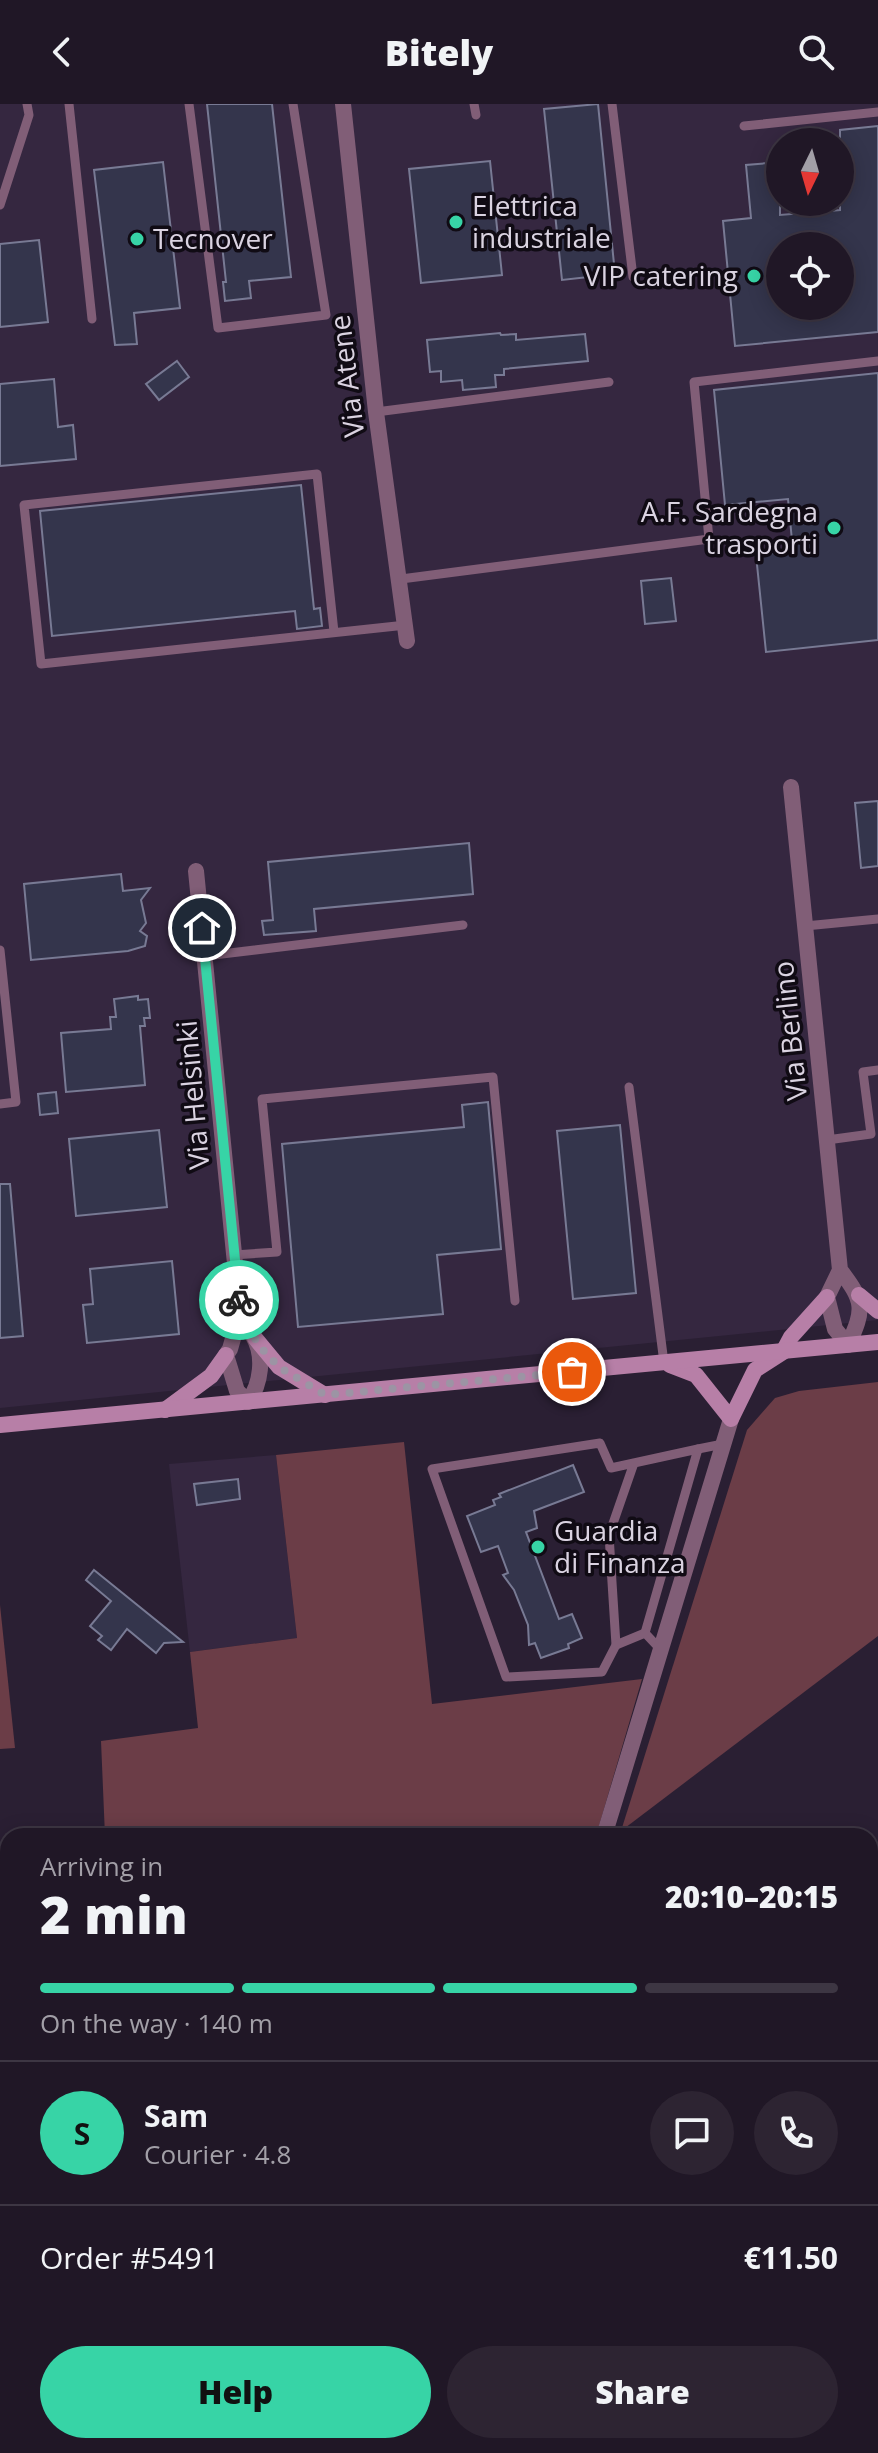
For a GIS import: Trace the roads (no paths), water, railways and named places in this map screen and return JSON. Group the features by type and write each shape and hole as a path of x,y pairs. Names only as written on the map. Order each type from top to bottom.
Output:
{"main road":[{"path":"859,1295 878,1311"},
{"path":"664,1363 696,1375 731,1419 755,1370 783,1352 791,1337 827,1297"},
{"path":"255,1338 279,1367 325,1395"},
{"path":"0,1425 878,1342"},
{"path":"165,1410 211,1376 226,1355"}],"street":[{"name":"Via Atene","path":"343,104 376,412 406,633"},
{"name":"Via Berlino","path":"791,787 840,1270"},
{"name":"Via Helsinki","path":"196,871 240,1314 226,1355"},
{"path":"840,1270 859,1295 858,1322 848,1345 835,1329 827,1297 840,1270"},
{"name":"Via Helsinki","path":"240,1314 255,1338 260,1369 258,1387 248,1402"},
{"path":"226,1355 237,1391 248,1402"},
{"path":"606,1828 731,1419"}],"lane":[{"path":"0,205 29,115 27,104"},
{"path":"69,104 92,319"},
{"path":"189,104 218,328 326,315 293,104"},
{"path":"474,104 476,115"},
{"path":"612,104 633,277"},
{"path":"744,126 878,112"},
{"path":"401,579 709,539 694,382 878,361"},
{"path":"376,412 609,382"},
{"path":"334,632 317,474 24,505 41,664 334,632 406,633"},
{"path":"805,926 878,919"},
{"path":"205,956 463,925"},
{"path":"0,950 16,1102 0,1104"},
{"path":"827,1140 871,1134 863,1072 878,1070"},
{"path":"234,1255 277,1252 262,1099 493,1077 515,1301"},
{"path":"629,1087 664,1363"},
{"path":"634,1463 609,1535 616,1645 602,1672 506,1677 432,1469 600,1443 611,1468 698,1449 723,1444"},
{"path":"645,1633 698,1449"},
{"path":"645,1633 661,1650"},
{"path":"616,1645 645,1633"}],"place":[{"name":"Elettrica industriale","path":"456,222"},
{"name":"Tecnover","path":"137,239"},
{"name":"VIP catering","path":"754,276"},
{"name":"A.F. Sardegna trasporti","path":"834,528"},
{"name":"Guardia di Finanza","path":"538,1547"}]}
